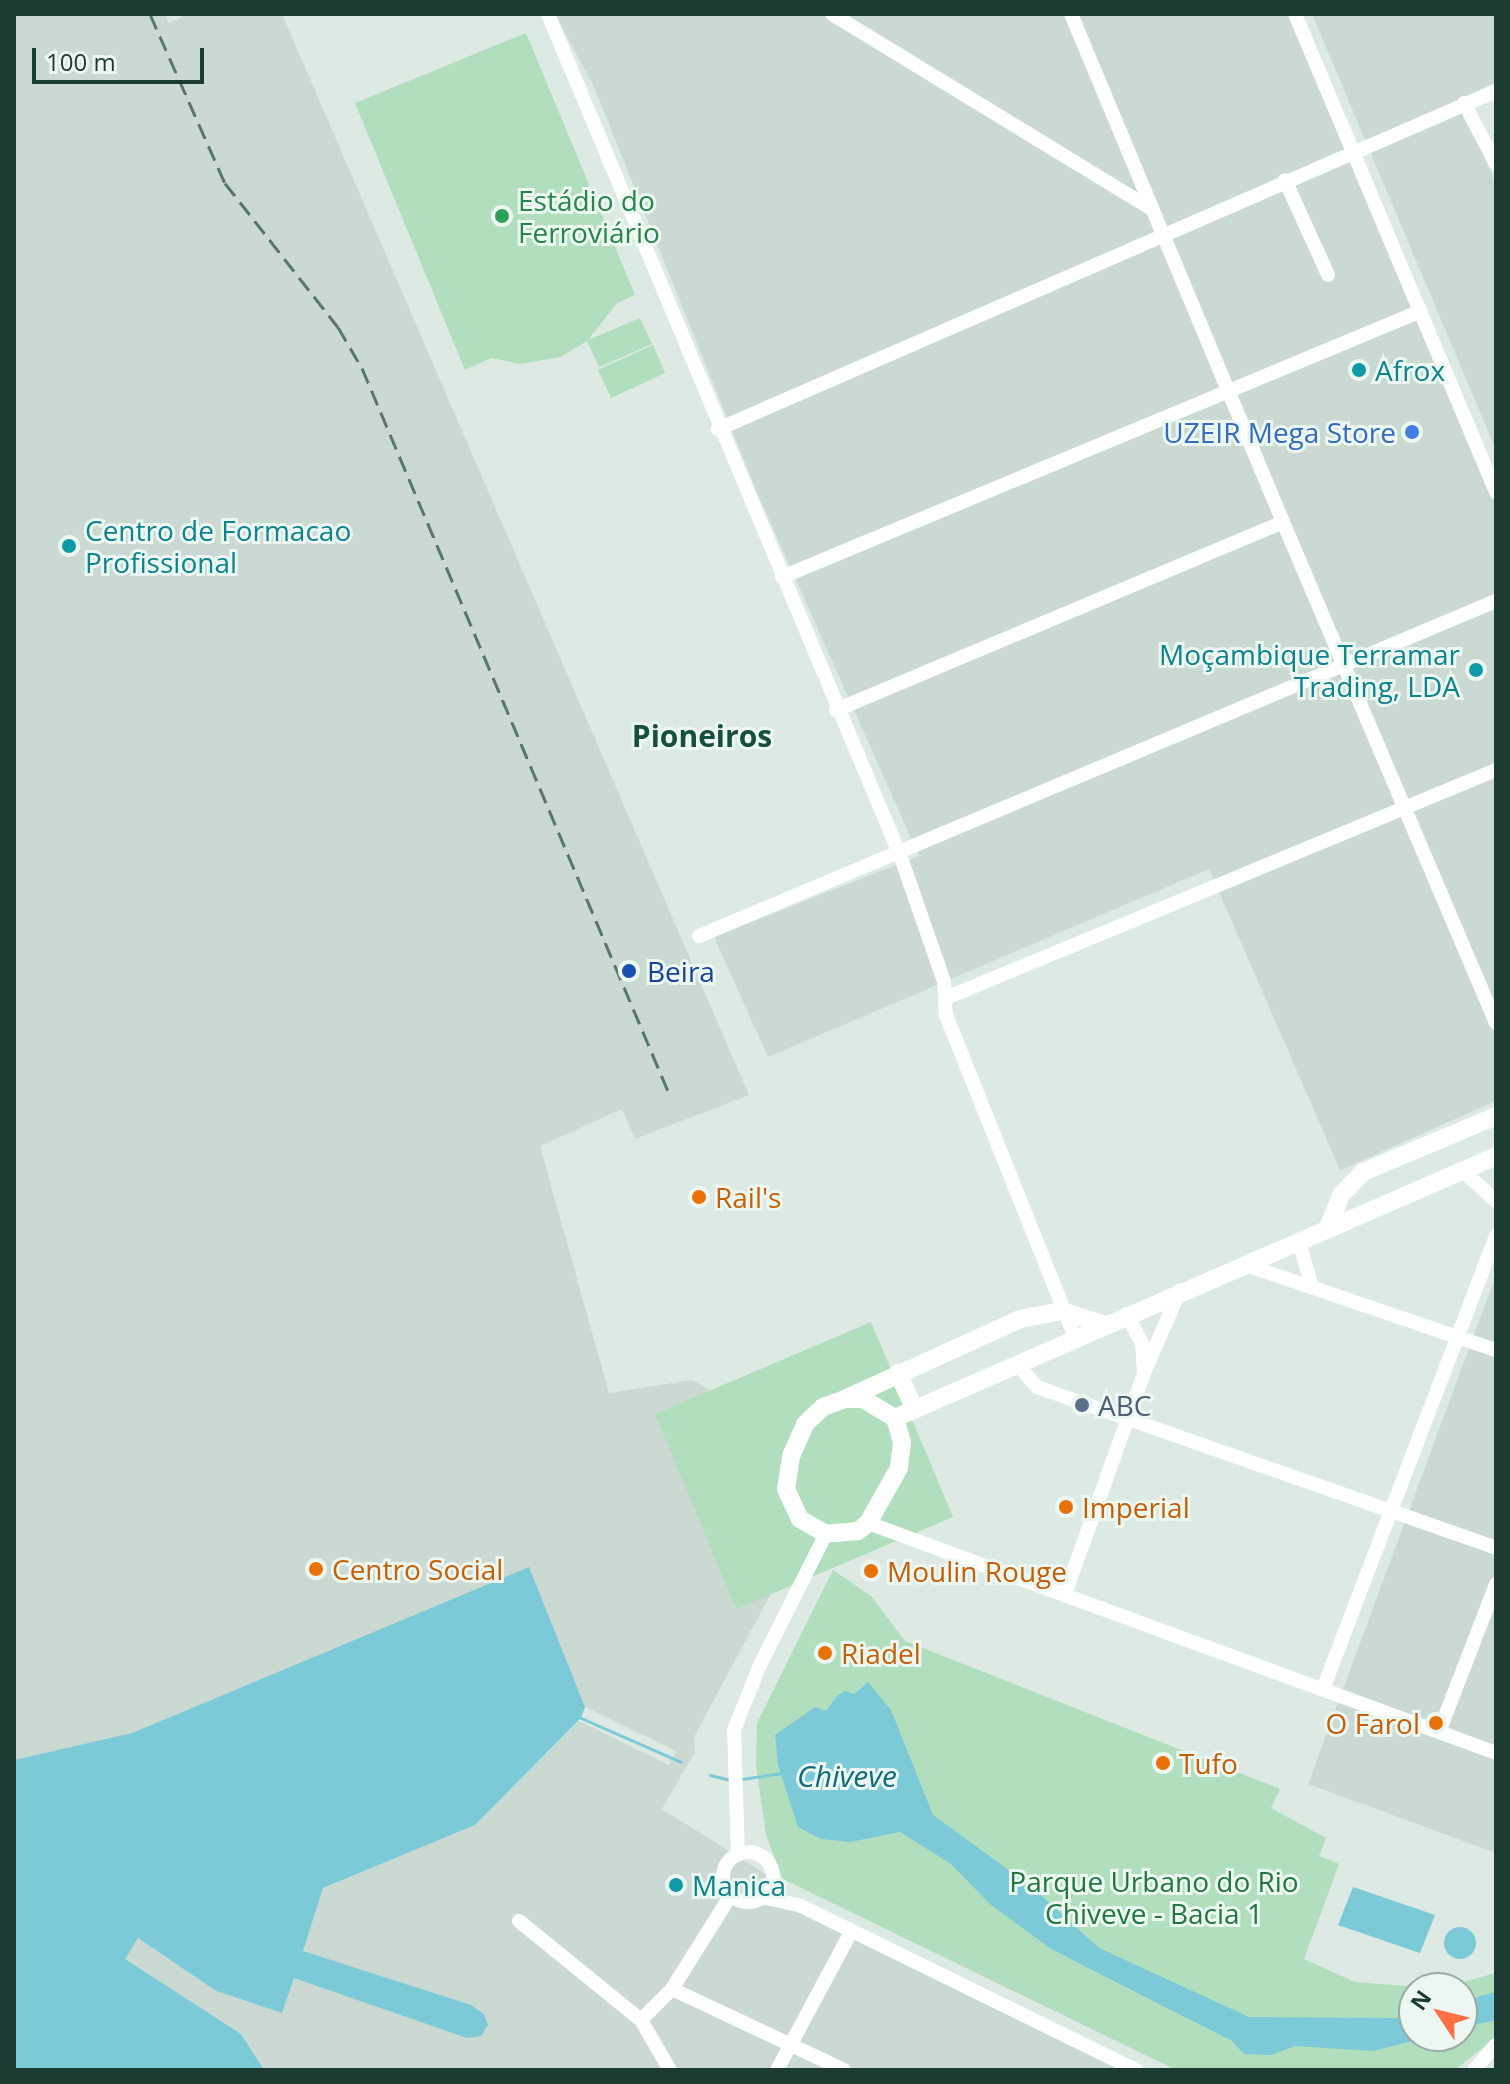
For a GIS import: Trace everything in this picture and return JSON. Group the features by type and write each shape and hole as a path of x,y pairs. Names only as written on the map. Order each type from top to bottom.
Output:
{"street":[{"path":"548,14 718,429 900,855 946,998 946,1015 988,1129 1075,1338"},
{"path":"832,14 1153,210"},
{"path":"1071,14 1496,1023"},
{"path":"1295,14 1496,492"},
{"path":"718,429 1163,232 1496,91"},
{"path":"1464,103 1496,164"},
{"path":"1285,180 1328,275"},
{"path":"782,577 1421,311"},
{"path":"836,710 1283,522"},
{"path":"699,936 900,855 1496,601"},
{"path":"946,998 1496,770"},
{"path":"1327,1230 1349,1184 1363,1172 1496,1116"},
{"path":"1428,1145 1441,1178"},
{"path":"895,1418 1180,1290 1246,1265 1496,1156"},
{"path":"1462,1170 1496,1201"},
{"path":"1323,1689 1394,1511 1496,1235"},
{"path":"1299,1242 1312,1287"},
{"path":"1246,1265 1496,1350"},
{"path":"1065,1594 1144,1373 1180,1290"},
{"path":"845,1399 863,1399 895,1418 902,1442 899,1468 868,1523 858,1531 826,1534 800,1519 786,1489 805,1424 823,1407 1020,1319 1062,1311 1103,1324"},
{"path":"1126,1314 1142,1343 1144,1373"},
{"path":"1017,1364 1037,1387 1496,1548"},
{"path":"898,1373 915,1409"},
{"path":"868,1523 1496,1753"},
{"path":"641,2020 672,1989 731,1895 724,1872 738,1855 734,1730 760,1665 826,1534"},
{"path":"1439,1732 1496,1584"},
{"path":"739,1821 754,1853 769,1863 773,1880 801,1906"},
{"path":"738,1855 754,1853"},
{"path":"731,1895 752,1902 763,1897 773,1880"},
{"path":"763,1897 801,1906 1127,2068"},
{"path":"519,1921 641,2020 670,2070"},
{"path":"777,2070 851,1932"},
{"path":"672,1989 844,2070"},
{"path":"1474,2070 1496,2045"}],"shaded area":[{"path":"14,14 165,14 169,23 188,14 282,14 749,1095 635,1139 622,1109 540,1146 609,1393 692,1380 716,1394 798,1543 694,1737 695,1752 662,1809 775,1880 786,1896 1146,2070 264,2070 241,2034 124,1959 138,1938 216,1991 282,2013 323,1888 475,1825 579,1721 669,1765 676,1751 585,1707 528,1568 132,1733 14,1760"},
{"path":"555,14 1291,14 1496,499 1496,1101 1340,1170 1209,869 768,1057 714,937 919,856 756,490 594,87"},
{"path":"1312,14 1496,16 1496,82 1459,99 1496,184 1496,450"},
{"path":"1496,1275 1496,1853 1308,1784"}],"green space":[{"name":"Estádio do Ferroviário","path":"526,33 635,295 617,303 588,340 640,318 652,344 599,367 587,341 560,357 521,364 491,358 465,370 355,103"},
{"path":"653,345 665,373 611,398 598,370"},
{"path":"871,1322 953,1517 736,1609 655,1414"},
{"name":"Parque Urbano do Rio Chiveve - Bacia 1","path":"833,1570 871,1596 905,1641 1280,1789 1271,1808 1326,1838 1319,1856 1339,1864 1304,1959 1355,1982 1398,1985 1398,2052 1477,2052 1455,2070 1176,2070 783,1879 766,1835 756,1765 757,1723"},
{"name":"Parque Urbano do Rio Chiveve - Bacia 1","path":"1496,1973 1496,2037 1478,2051 1478,1978"}],"water":[{"path":"529,1567 585,1707 581,1718 475,1825 323,1888 303,1951 471,2005 484,2014 488,2025 481,2036 467,2038 294,1978 282,2013 216,1991 138,1938 125,1959 241,2034 264,2070 14,2070 14,1760 132,1733"},
{"name":"Chiveve","path":"868,1682 891,1710 933,1815 1032,1887 1099,1948 1249,2017 1398,2017 1398,2045 1373,2051 1295,2046 1271,2055 1244,2054 1232,2041 1051,1949 990,1904 951,1864 900,1832 850,1842 821,1839 798,1827 778,1765 775,1735 815,1707 826,1711 845,1691 854,1694"},
{"path":"1353,1887 1435,1915 1420,1953 1338,1925"},
{"path":"1460,1927 1471,1932 1476,1943 1471,1954 1460,1959 1449,1954 1444,1943 1449,1932"},
{"path":"1496,1992 1496,2020 1478,2024 1478,1997"}],"waterway":[{"path":"581,1718 681,1762"},
{"path":"742,1779 782,1773"},
{"path":"710,1775 730,1780"}],"railway":[{"path":"150,14 225,183 338,327 362,368 668,1091"}],"place":[{"name":"Estádio do Ferroviário","path":"502,216"},
{"name":"Afrox","path":"1359,370"},
{"name":"UZEIR Mega Store","path":"1412,432"},
{"name":"Centro de Formacao Profissional","path":"69,546"},
{"name":"Moçambique Terramar Trading, LDA","path":"1476,670"},
{"name":"Beira","path":"629,971"},
{"name":"Rail's","path":"699,1197"},
{"name":"ABC","path":"1082,1405"},
{"name":"Imperial","path":"1066,1507"},
{"name":"Centro Social","path":"316,1569"},
{"name":"Moulin Rouge","path":"871,1571"},
{"name":"Riadel","path":"825,1653"},
{"name":"O Farol","path":"1436,1723"},
{"name":"Tufo","path":"1163,1763"},
{"name":"Manica","path":"676,1885"}],"district":[{"name":"Pioneiros","path":"702,736"}]}
